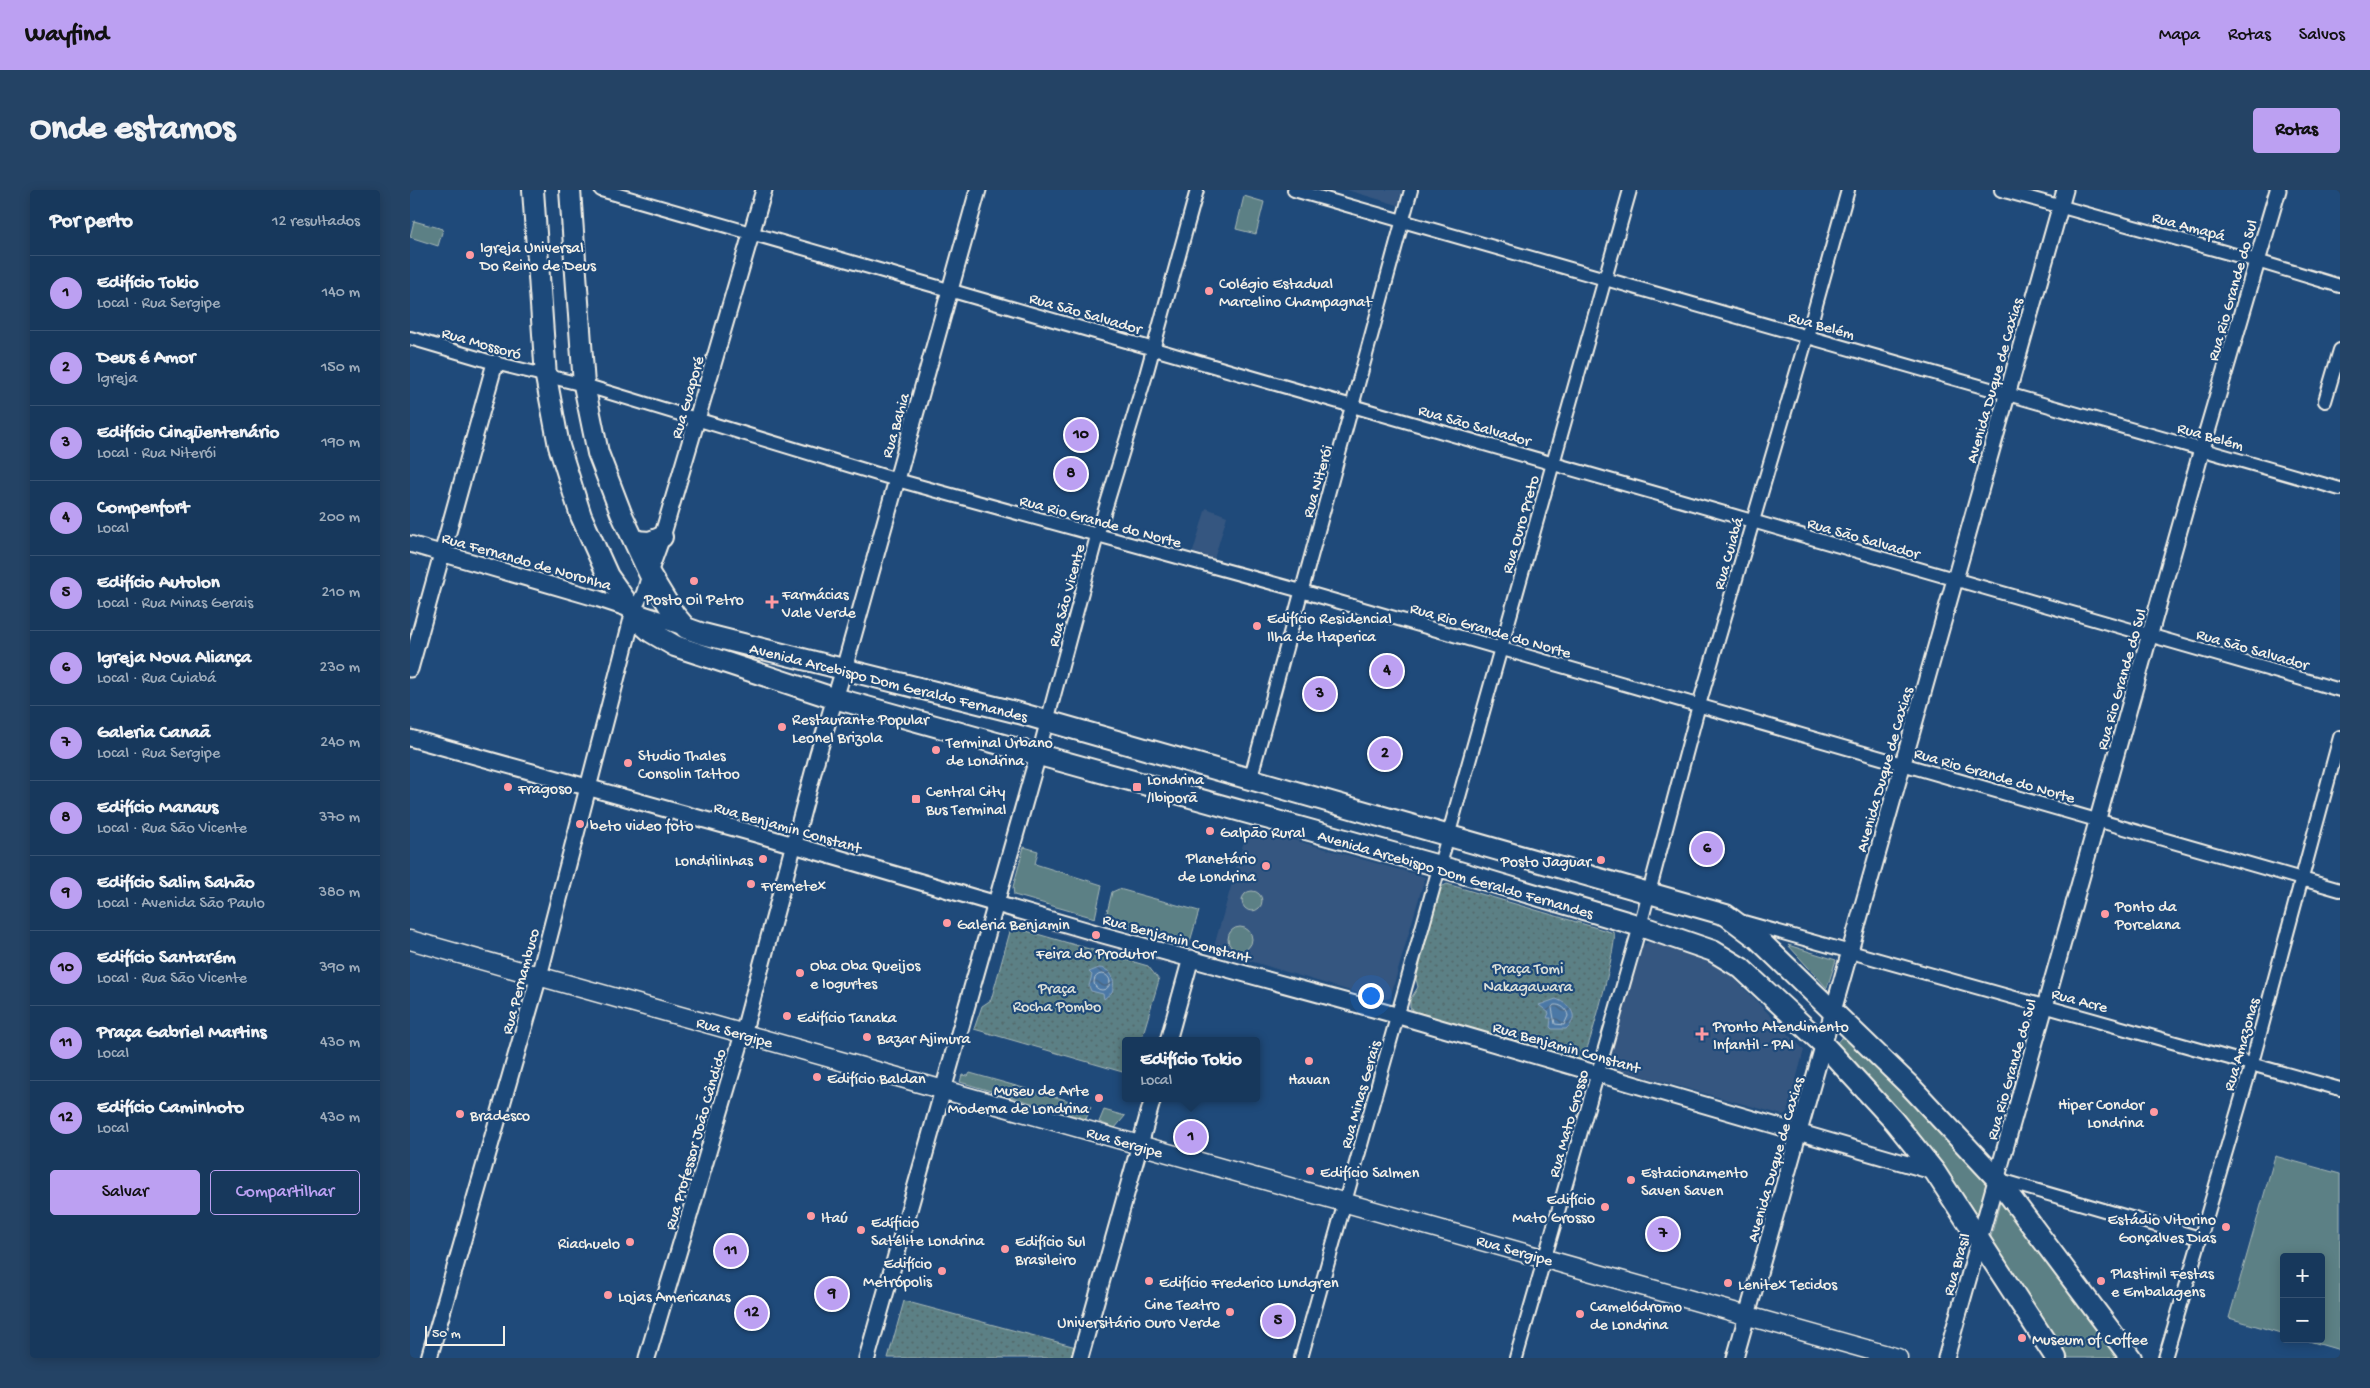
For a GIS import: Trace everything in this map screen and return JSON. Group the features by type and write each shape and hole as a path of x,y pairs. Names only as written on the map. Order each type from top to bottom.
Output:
{"main road":[{"name":"Avenida Arcebispo Dom Geraldo Fernandes","path":"533,190 546,377 559,446 581,516 608,576 651,632 676,646 835,698 1440,866 1640,926 1713,951 1741,968 1824,1045 1894,1121 1934,1172 2056,1358"},
{"path":"570,190 584,385 598,453 621,513 636,541 649,573 674,614 686,628"},
{"path":"636,541 650,542 662,537"},
{"name":"Avenida Arcebispo Dom Geraldo Fernandes","path":"686,628 703,634 1048,721 1726,916 1758,939 1910,1086 1997,1179 2131,1358"},
{"path":"857,704 864,688 874,683 1004,720 1012,719 1019,713"},
{"name":"Rua Sergipe","path":"410,940 1898,1358"}],"street":[{"name":"Rua São Salvador","path":"601,190 2340,690"},
{"name":"Rua Guaporé","path":"634,611 643,593 662,537 764,190"},
{"name":"Rua Bahia","path":"844,669 978,190"},
{"name":"Rua São Vicente","path":"1038,754 1097,536 1198,190"},
{"name":"Rua Belém","path":"1294,190 2340,489"},
{"name":"Rua Niterói","path":"1250,780 1354,406 1411,190"},
{"name":"Rua Ouro Preto","path":"1440,866 1630,190"},
{"name":"Rua Cuiabá","path":"1640,926 1699,706 1848,190"},
{"name":"Rua Amapá","path":"2001,190 2340,286"},
{"name":"Avenida Duque de Caxias","path":"1735,1358 1833,1013 1901,764 1956,580 2065,190"},
{"name":"Rua Rio Grande do Sul","path":"1997,1179 2202,449 2278,190"},
{"name":"Rua Mossoró","path":"410,338 546,377"},
{"path":"2325,401 2340,350"},
{"path":"410,669 495,363"},
{"name":"Rua Rio Grande do Norte","path":"546,377 584,385 897,480 1301,591 2340,890"},
{"name":"Rua Fernando de Noronha","path":"410,544 600,599 634,611"},
{"name":"Avenida Arcebispo Dom Geraldo Fernandes","path":"634,611 686,628"},
{"name":"Rua Pernambuco","path":"429,1358 540,976 634,611"},
{"name":"Rua Professor João Cândido","path":"647,1358 743,1034 844,669"},
{"name":"Rua Amazonas","path":"2165,1358 2252,1064 2340,737"},
{"name":"Rua Benjamin Constant","path":"410,738 1399,1016 1800,1131 1934,1172"},
{"path":"866,1358 1038,754"},
{"name":"Rua Minas Gerais","path":"1300,1358 1399,1016 1440,866"},
{"name":"Rua Acre","path":"1726,916 2340,1089"},
{"name":"Rua Mato Grosso","path":"1516,1358 1640,926"},
{"path":"1169,1037 1191,958"},
{"path":"1080,1358 1151,1102"},
{"path":"1997,1179 2200,1238"},
{"name":"Rua Brasil","path":"1946,1358 1997,1179"}],"shaded area":[{"path":"1347,190 1402,190 1398,205"},
{"path":"1206,508 1227,516 1214,559 1193,552"},
{"path":"1248,827 1425,877 1390,998 1381,1000 1213,950"},
{"name":"Feira do Produtor","path":"1018,903 1177,948 1173,966 1013,921"},
{"name":"Pronto Atendimento Infantil - PAI","path":"1651,941 1698,954 1724,968 1804,1050 1787,1113 1783,1115 1617,1069 1614,1066 1611,1055 1643,945"}],"green space":[{"path":"1244,196 1264,202 1256,234 1236,229"},
{"path":"414,221 443,229 438,246 410,237"},
{"path":"1024,847 1038,851 1035,864 1102,885 1095,918 1014,895 1013,887"},
{"name":"Praça Tomi Nakagawara","path":"1447,884 1614,933 1612,955 1603,995 1583,1058 1577,1060 1416,1012 1410,1008 1410,1000 1418,987 1416,979 1438,893 1441,887"},
{"path":"1119,889 1199,911 1189,945 1105,921 1112,892"},
{"path":"1252,891 1259,894 1262,901 1259,908 1252,911 1245,908 1242,901 1245,894"},
{"path":"1240,927 1249,930 1252,939 1249,948 1240,951 1231,948 1228,939 1231,930"},
{"name":"Praça Rocha Pombo","path":"1011,928 1148,966 1159,980 1142,1037 1122,1037 1122,1072 974,1029 982,1006 991,1000"},
{"path":"1788,945 1836,960 1827,988"},
{"path":"1841,1038 1849,1038 1853,1041 1985,1179 1987,1184 1980,1214 1973,1217 1835,1045"},
{"path":"970,1073 1091,1107 1086,1119 960,1082 962,1075 968,1076"},
{"path":"1104,1110 1125,1116 1115,1128 1099,1122"},
{"path":"2275,1156 2340,1174 2340,1350 2316,1343 2325,1343 2325,1253 2280,1253 2280,1333 2229,1318"},
{"path":"2002,1195 2123,1358 2059,1358 1989,1244"},
{"path":"904,1301 1076,1347 1073,1358 888,1358"}],"water":[{"path":"1099,968 1107,970 1113,979 1112,992 1104,999 1103,994 1091,991 1089,986 1092,975 1089,972"},
{"path":"1556,999 1570,1008 1572,1012 1573,1021 1566,1029 1552,1029 1550,1027 1551,1018 1547,1018 1549,1013 1539,1005"}],"place":[{"name":"Igreja Universal Do Reino de Deus","path":"470,255"},
{"name":"Colégio Estadual Marcelino Champagnat","path":"1209,291"},
{"name":"Edifício Santarém","path":"1081,435"},
{"name":"Edifício Manaus","path":"1071,474"},
{"name":"Posto Oil Petro","path":"694,581"},
{"name":"Farmácias Vale Verde","path":"772,602"},
{"name":"Edifício Residencial Ilha de Itaperica","path":"1257,626"},
{"name":"Compenfort","path":"1387,671"},
{"name":"Edifício Cinqüentenário","path":"1320,694"},
{"name":"Restaurante Popular Leonel Brizola","path":"782,727"},
{"name":"Terminal Urbano de Londrina","path":"936,750"},
{"name":"Deus é Amor","path":"1385,754"},
{"name":"Studio Thales Consolin Tattoo","path":"628,763"},
{"name":"Fragoso","path":"508,787"},
{"name":"Londrina /Ibiporã","path":"1137,787"},
{"name":"Central City Bus Terminal","path":"916,799"},
{"name":"beto video foto","path":"580,824"},
{"name":"Galpão Rural","path":"1210,831"},
{"name":"Igreja Nova Aliança","path":"1707,849"},
{"name":"Londrilinhas","path":"763,859"},
{"name":"Posto Jaguar","path":"1601,860"},
{"name":"Planetário de Londrina","path":"1266,866"},
{"name":"Fremetex","path":"751,884"},
{"name":"Ponto da Porcelana","path":"2105,914"},
{"name":"Galeria Benjamin","path":"947,923"},
{"name":"Feira do Produtor","path":"1096,935"},
{"name":"Oba Oba Queijos e Iogurtes","path":"800,973"},
{"name":"Edifício Tanaka","path":"787,1016"},
{"name":"Pronto Atendimento Infantil - PAI","path":"1702,1034"},
{"name":"Bazar Ajimura","path":"867,1037"},
{"name":"Havan","path":"1309,1061"},
{"name":"Edifício Baldan","path":"817,1077"},
{"name":"Museu de Arte Moderna de Londrina","path":"1099,1098"},
{"name":"Hiper Condor Londrina","path":"2154,1112"},
{"name":"Bradesco","path":"460,1114"},
{"name":"Edifício Tokio","path":"1191,1137"},
{"name":"Edifício Salmen","path":"1310,1171"},
{"name":"Estacionamento Saven Saven","path":"1631,1180"},
{"name":"Edifício Mato Grosso","path":"1605,1207"},
{"name":"Itaú","path":"811,1216"},
{"name":"Estádio Vitorino Gonçalves Dias","path":"2226,1227"},
{"name":"Edíficio Satélite Londrina","path":"861,1230"},
{"name":"Galeria Canaã","path":"1663,1234"},
{"name":"Riachuelo","path":"630,1242"},
{"name":"Edifício Sul Brasileiro","path":"1005,1249"},
{"name":"Praça Gabriel Martins","path":"731,1251"},
{"name":"Edifício Metrópolis","path":"942,1271"},
{"name":"Edifício Frederico Lundgren","path":"1149,1281"},
{"name":"Plastimil Festas e Embalagens","path":"2101,1281"},
{"name":"Lenitex Tecidos","path":"1728,1283"},
{"name":"Edifício Salim Sahão","path":"832,1294"},
{"name":"Lojas Americanas","path":"608,1295"},
{"name":"Cine Teatro Universitário Ouro Verde","path":"1230,1312"},
{"name":"Edifício Caminhoto","path":"752,1313"},
{"name":"Camelódromo de Londrina","path":"1580,1314"},
{"name":"Edifício Autolon","path":"1278,1321"},
{"name":"Museum of Coffee","path":"2022,1338"}]}
